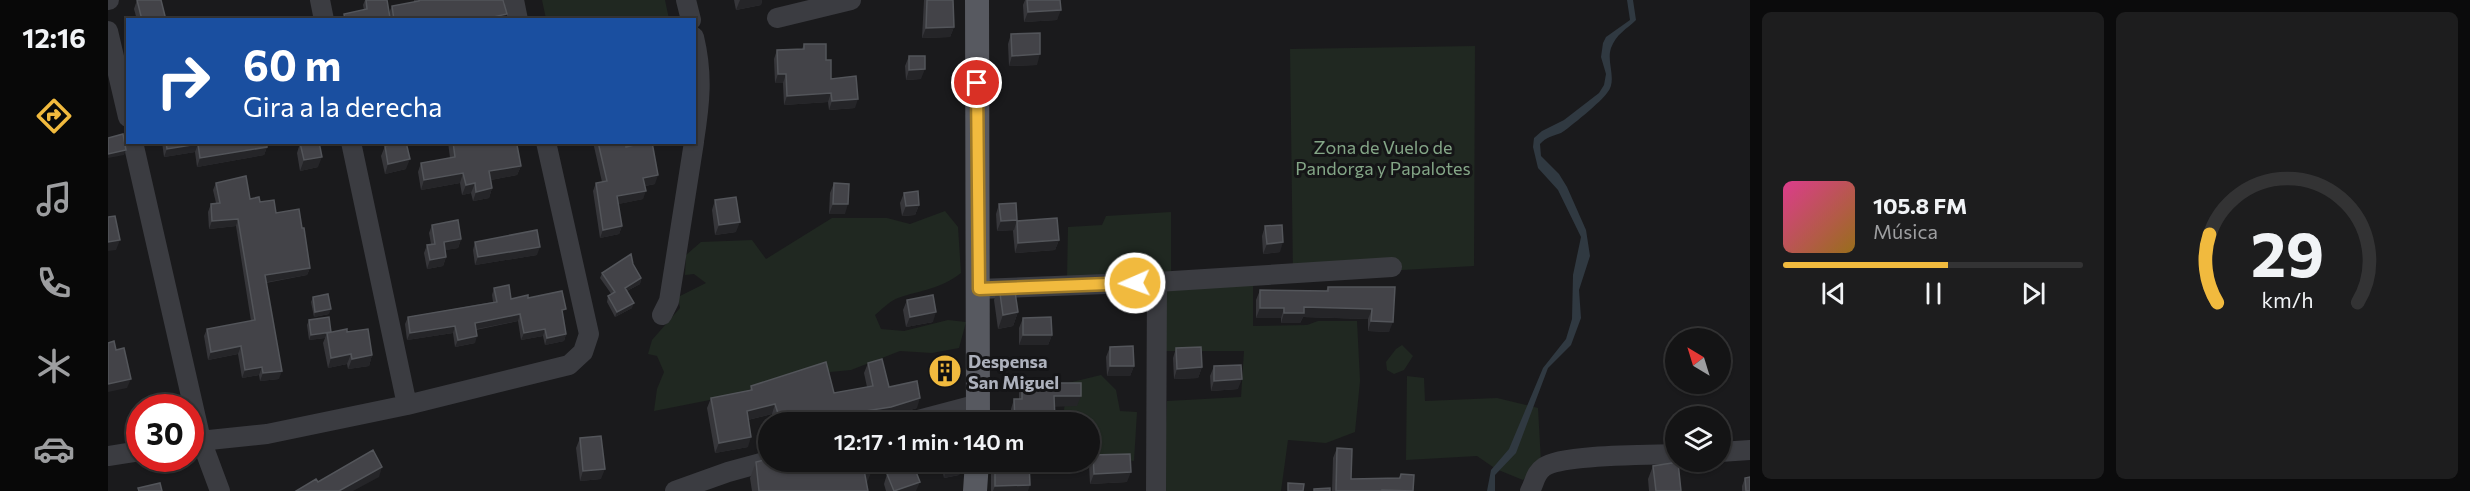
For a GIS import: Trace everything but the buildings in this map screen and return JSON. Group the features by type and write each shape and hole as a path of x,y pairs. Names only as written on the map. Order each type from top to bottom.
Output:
{"main road":[{"path":"977,0 979,412"},
{"path":"975,491 976,472"}],"street":[{"path":"320,0 324,18"},
{"path":"514,0 518,18"},
{"path":"686,0 690,18"},
{"path":"777,18 850,0"},
{"path":"108,31 126,108"},
{"path":"696,50 702,90 696,129"},
{"path":"133,144 186,394"},
{"path":"351,144 407,405"},
{"path":"204,440 267,434 407,405 568,365 583,352 589,334 546,144"},
{"path":"662,315 669,301 694,144"},
{"path":"979,289 1157,282 1392,267"},
{"path":"1156,491 1157,282"},
{"path":"1731,451 1750,450"},
{"path":"108,456 126,453"},
{"path":"1530,491 1536,474 1545,465 1567,460 1665,455"},
{"path":"204,458 220,491"},
{"path":"675,491 758,464"}],"green space":[{"path":"542,0 665,0 669,18 546,18"},
{"name":"Zona de Vuelo de Pandorga y Papalotes","path":"1475,46 1474,266 1293,276 1290,49"},
{"path":"945,211 958,227 961,273 938,286 895,299 875,315 881,329 904,331 948,320 966,322 959,348 932,353 900,351 851,370 830,372 820,366 730,396 654,411 657,389 664,372 657,356 648,354 652,340 680,308 678,297 706,283 694,274 685,275 686,255 701,242 752,240 766,259 832,218 887,218 910,224"},
{"path":"1171,212 1171,272 1067,280 1068,227 1102,225 1106,216"},
{"path":"1253,284 1253,326 1307,325 1318,321 1357,321 1360,381 1355,432 1326,443 1288,440 1281,491 1163,491 1167,401 1241,397 1244,351 1165,351 1165,285"},
{"path":"1402,345 1413,356 1404,370 1394,374 1387,370 1386,362"},
{"path":"1101,375 1116,390 1120,411 1137,412 1134,461 1100,457 1100,412 1064,412 1068,383"},
{"path":"1407,376 1424,378 1425,401 1497,398 1538,408 1541,462 1523,480 1496,469 1477,456 1406,460"}],"shaded area":[{"path":"1627,0 1633,0 1636,20 1619,35 1611,48 1612,83 1610,88 1599,102 1571,126 1540,144 1541,156 1559,174 1567,187 1586,230 1590,256 1579,290 1581,318 1571,345 1548,368 1516,453 1495,475 1495,491 1487,491 1491,470 1509,449 1543,368 1566,339 1572,319 1573,275 1581,237 1558,190 1538,168 1533,147 1534,138 1542,131 1564,120 1599,93 1604,85 1606,74 1601,57 1603,43 1606,37 1630,20"}],"place":[{"name":"Despensa San Miguel","path":"945,371"}],"route":[{"path":"977,83 979,289 1135,283"}]}
